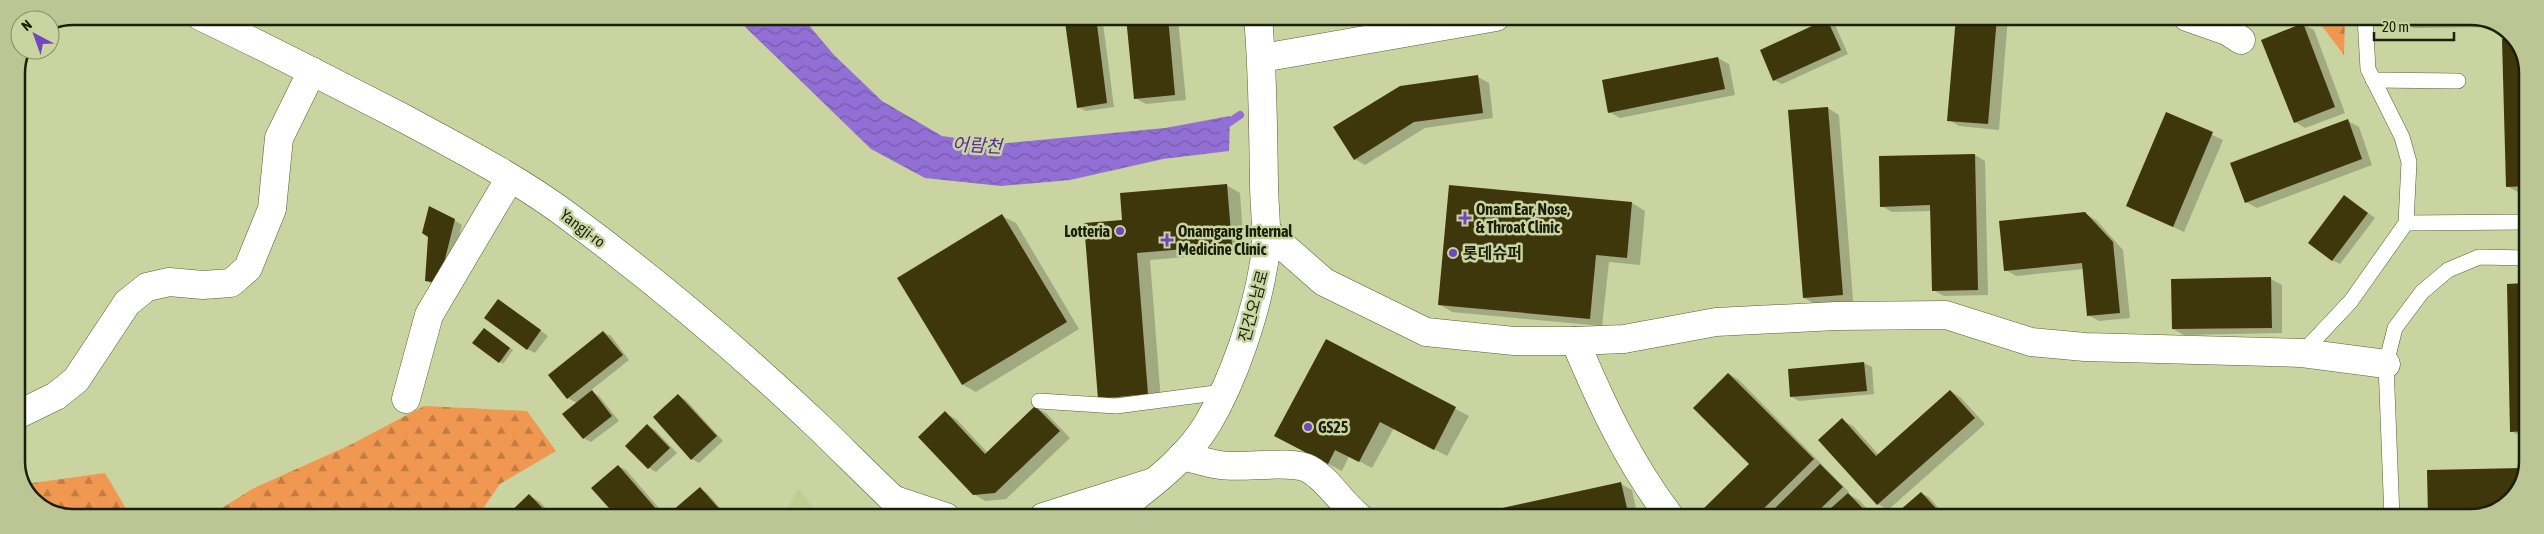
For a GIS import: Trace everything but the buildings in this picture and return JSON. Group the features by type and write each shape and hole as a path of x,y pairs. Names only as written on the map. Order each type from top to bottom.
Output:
{"street":[{"name":"Yangji-ro","path":"218,25 312,71 458,148 510,178 566,215 732,349 820,428 894,508"},
{"name":"진건오남로","path":"1120,509 1154,482 1182,456 1208,424 1237,364 1248,326 1264,263 1267,232 1264,191 1262,58 1259,25"},
{"path":"1262,58 1450,25"},
{"path":"2210,25 2227,31 2242,40"},
{"path":"25,410 56,396 76,380 127,303 147,287 169,282 203,285 231,283 248,268 272,209 279,138 312,71"},
{"path":"406,399 429,315 510,178"},
{"path":"1267,232 1324,282 1426,332 1514,340 1575,341 1624,339 1716,322 1836,316 1946,315 2031,342 2085,347 2302,353 2386,364"},
{"path":"1575,341 1606,415 1631,460 1665,509"},
{"path":"1182,456 1220,465 1259,467 1286,464 1308,468 1326,483 1348,509"},
{"path":"1068,509 1154,482"}],"lane":[{"path":"2302,353 2352,301 2406,223 2409,162 2402,137 2368,69 2366,25"},
{"path":"2373,80 2458,80"},
{"path":"2406,223 2519,222"},
{"path":"2392,509 2386,364 2396,328 2422,292 2448,270 2479,258 2519,258"},
{"path":"1039,401 1116,406 1223,392"}],"shaded area":[{"path":"798,489 814,509 787,509"}],"green space":[{"path":"2321,25 2345,25 2344,55"},
{"path":"424,406 527,411 556,451 500,484 483,509 221,509 252,489 348,446"},
{"path":"105,473 126,509 64,508 49,503 37,493 31,483"}],"water":[{"path":"743,25 809,25 834,55 882,101 942,136 997,144 1165,128 1230,116 1229,151 1163,159 1070,180 1001,186 925,178 871,149"}],"waterway":[{"name":"어람천","path":"1221,128 1240,115"}],"place":[{"name":"Onam Ear, Nose, & Throat Clinic","path":"1465,218"},
{"name":"Lotteria","path":"1120,231"},
{"name":"Onamgang Internal Medicine Clinic","path":"1167,240"},
{"name":"롯데슈퍼","path":"1453,253"},
{"name":"GS25","path":"1308,427"}]}
